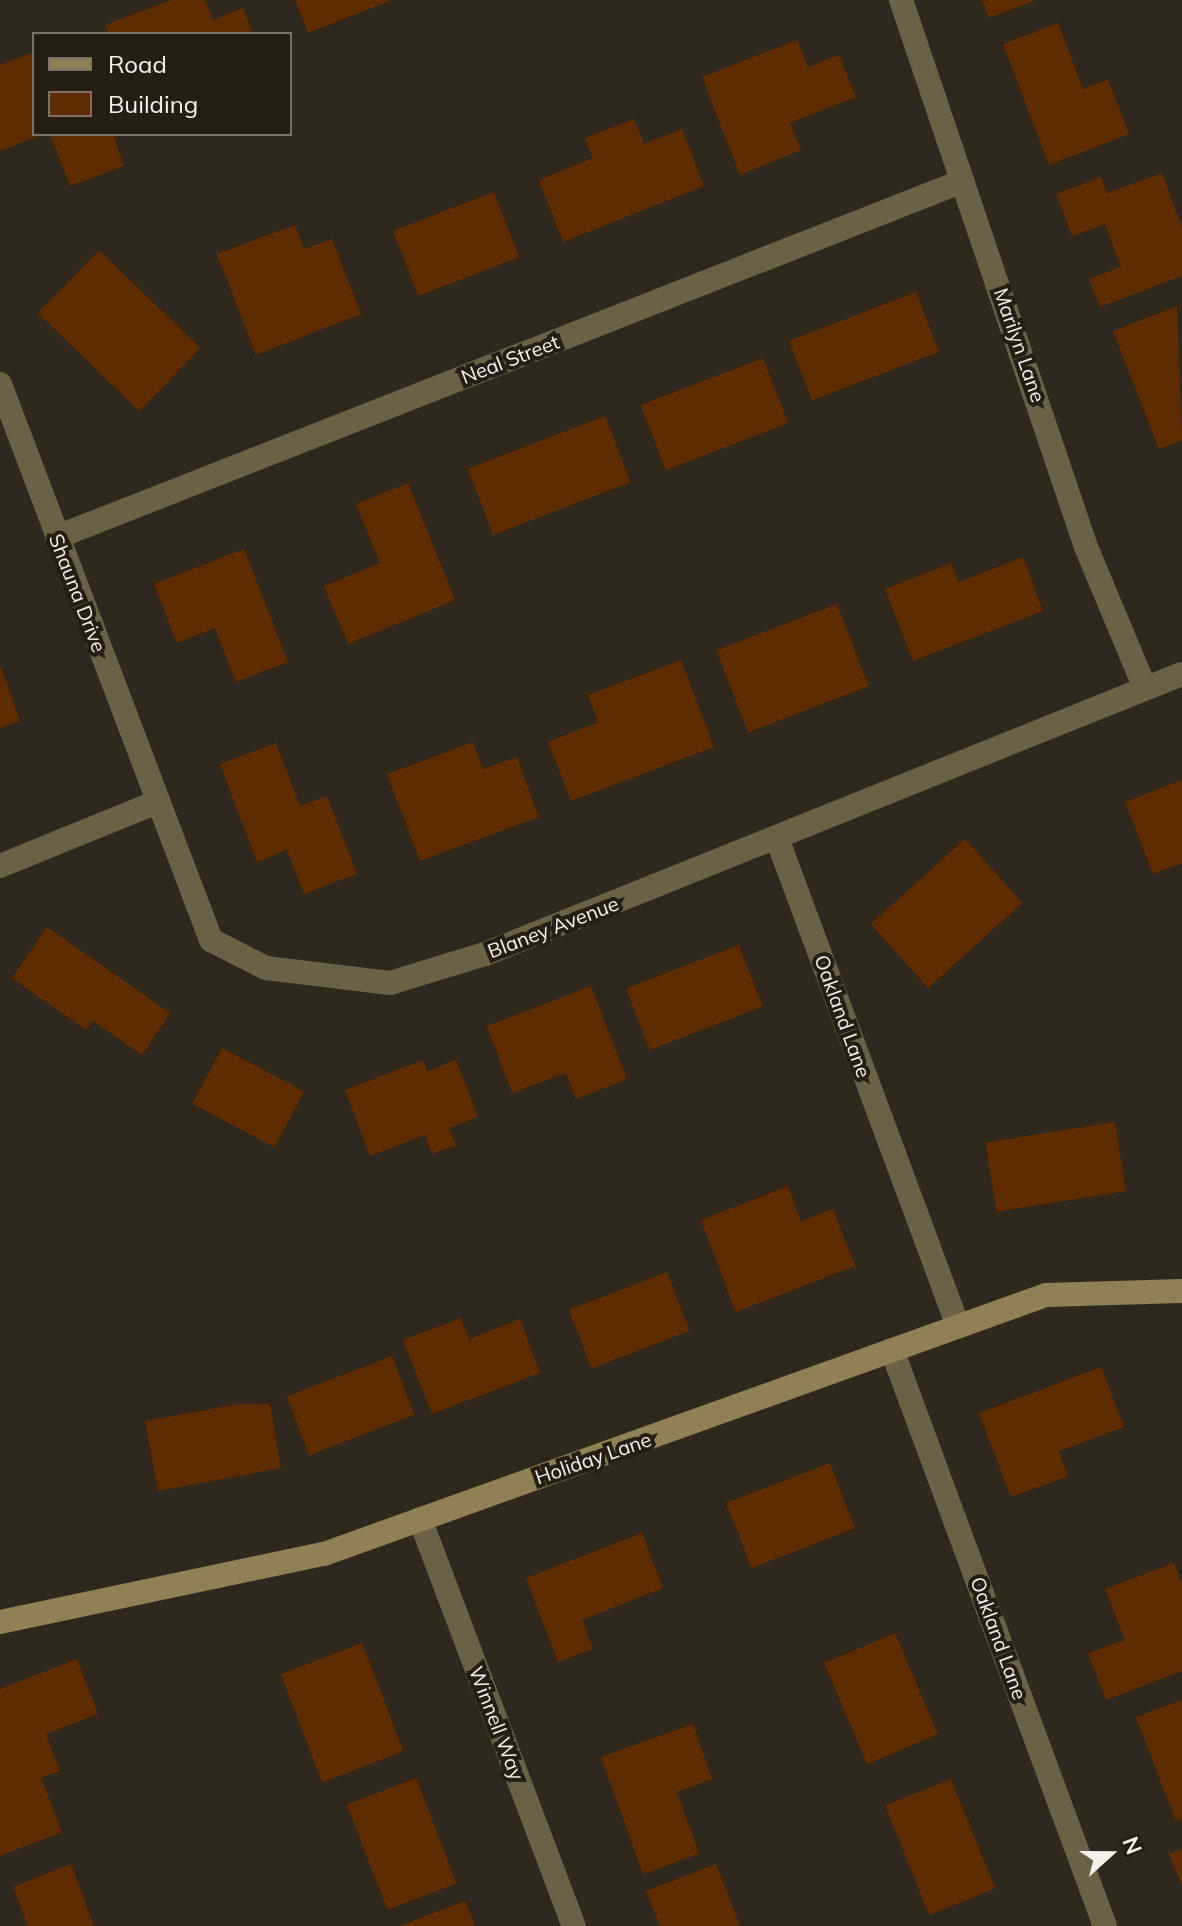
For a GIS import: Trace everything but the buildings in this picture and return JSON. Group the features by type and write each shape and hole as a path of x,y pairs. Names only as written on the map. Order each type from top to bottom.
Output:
{"street":[{"name":"Marilyn Lane","path":"901,0 1086,547 1145,688"},
{"name":"Neal Street","path":"57,537 963,181"},
{"name":"Shauna Drive","path":"0,384 157,802"},
{"name":"Blaney Avenue","path":"157,802 211,940 266,968 390,983 778,841 1182,674"},
{"path":"0,866 157,802"},
{"name":"Oakland Lane","path":"778,841 958,1326"},
{"name":"Holiday Lane","path":"0,1622 126,1590 237,1578 420,1519 1046,1295 1182,1291"},
{"name":"Oakland Lane","path":"892,1350 1105,1926"},
{"name":"Winnell Way","path":"420,1519 574,1926"}]}
